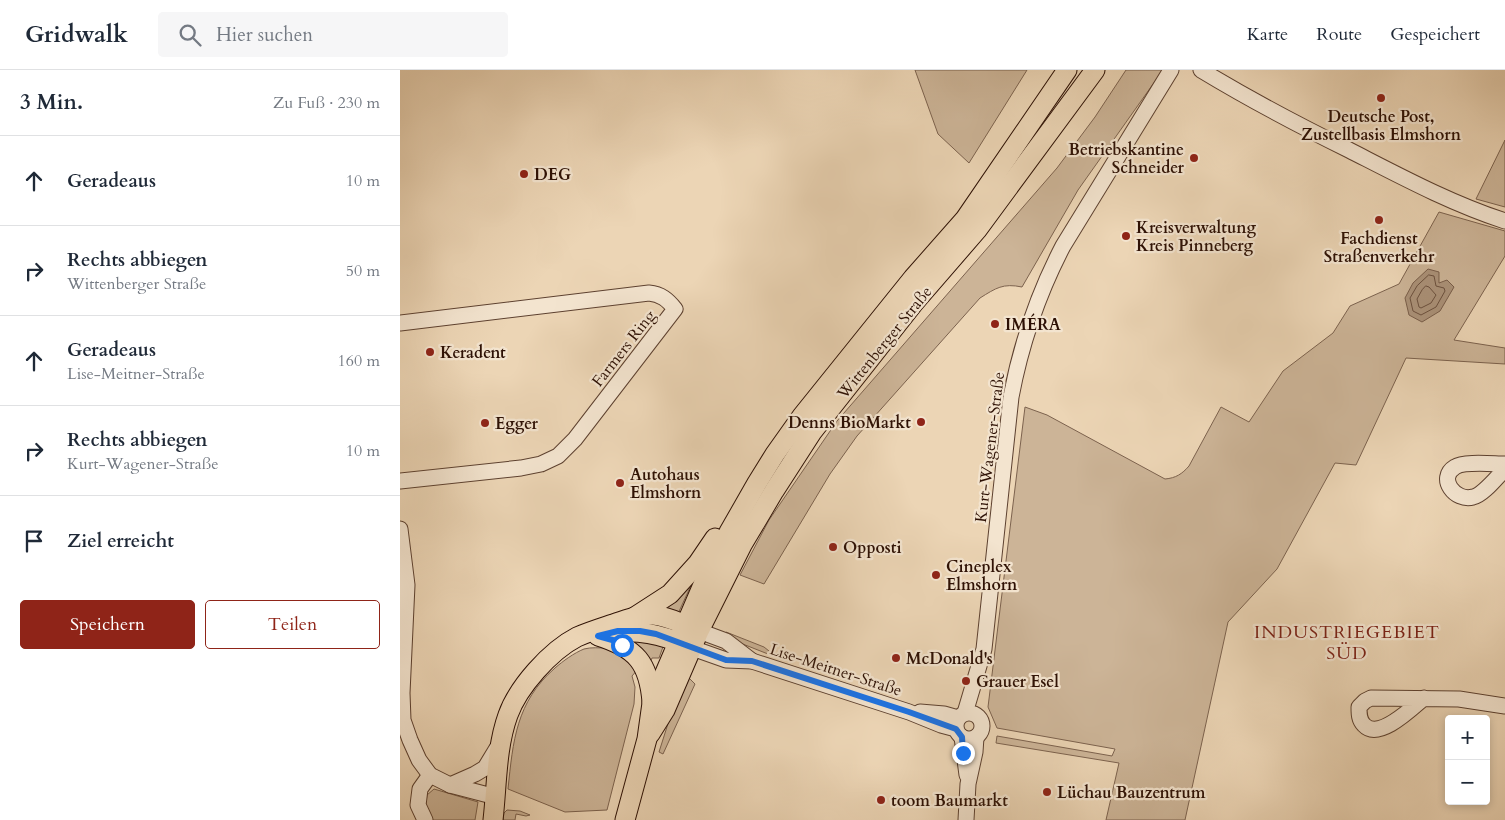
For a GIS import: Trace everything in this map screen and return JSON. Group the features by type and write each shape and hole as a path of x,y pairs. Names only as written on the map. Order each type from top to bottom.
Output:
{"main road":[{"name":"Wittenberger Straße","path":"688,636 729,532 757,483 802,416 914,278 965,219 1067,70"},
{"name":"Wittenberger Straße","path":"688,636 774,491 812,432 913,304 977,230 1095,70"},
{"path":"493,820 501,741 508,715 520,691 535,671 577,637 636,616 670,594 698,563 732,513 757,483"},
{"path":"636,616 652,615 665,617 688,636"},
{"path":"553,656 580,642 618,631 640,631 688,636"},
{"path":"598,636 616,641 642,662 650,685 652,703 646,740 624,820"},
{"path":"652,703 688,636"},
{"path":"646,740 665,710 688,636"}],"street":[{"name":"Kurt-Wagener-Straße","path":"966,820 968,784 966,725 982,657 1014,378 1033,313 1049,272 1170,70"},
{"path":"1201,70 1288,120 1421,188 1505,220"},
{"name":"Farmers Ring","path":"400,323 649,292 658,294 668,300 675,308 575,439 558,456 540,464 521,468 400,481"},
{"path":"1505,464 1461,464 1451,470 1448,475 1449,486 1451,490 1460,496 1474,497 1480,494 1505,469"},
{"path":"400,529 407,585 402,693 403,720 419,760 430,775 450,785 496,796"},
{"name":"Lise-Meitner-Straße","path":"688,636 726,660 752,661 909,712 966,725"},
{"path":"1424,698 1459,699 1505,706"},
{"path":"450,785 485,768 501,741"},
{"path":"426,820 418,805 420,789 430,775"}],"shaded area":[{"path":"915,70 1027,70 969,163 938,134"},
{"path":"1126,70 1163,70 1078,190 1022,287 1000,287 980,298 857,436 830,474 764,584 740,575 769,520 837,421 1057,168 1095,117"},
{"path":"1505,140 1505,207 1476,199"},
{"path":"1439,212 1505,231 1505,256 1454,340 1505,348 1505,364 1406,358 1356,465 1335,463 1277,569 1228,622 1185,820 1106,820 1119,763 996,743 997,736 1112,756 1115,749 997,728 988,707 1025,407 1047,415 1165,479 1176,477 1189,466 1221,407 1249,422 1283,371 1333,333 1350,306 1399,284"},
{"path":"693,581 676,618 656,609"},
{"path":"726,632 764,647 769,651 768,654 725,637"},
{"path":"622,640 664,644 659,658 652,658 648,667"},
{"path":"587,648 607,648 626,654 638,669 632,676 635,687 634,704 607,810 565,812 508,789 512,755 519,723 532,694 555,668 573,655"},
{"path":"686,675 695,684 663,754 659,752"},
{"path":"434,789 478,802 475,820 428,820 425,811 427,795"},
{"path":"507,810 520,811 530,815 516,814 515,820 503,820 504,813"}],"water":[{"path":"1428,269 1439,272 1439,283 1447,280 1454,287 1440,311 1422,322 1409,315 1405,298 1413,283"}],"place":[{"name":"Deutsche Post, Zustellbasis Elmshorn","path":"1381,98"},
{"name":"Betriebskantine Schneider","path":"1194,158"},
{"name":"DEG","path":"524,174"},
{"name":"Fachdienst Straßenverkehr","path":"1379,220"},
{"name":"Kreisverwaltung Kreis Pinneberg","path":"1126,236"},
{"name":"IMÉRA","path":"995,324"},
{"name":"Keradent","path":"430,352"},
{"name":"Denns BioMarkt","path":"921,422"},
{"name":"Egger","path":"485,423"},
{"name":"Autohaus Elmshorn","path":"620,483"},
{"name":"Opposti","path":"833,547"},
{"name":"Cineplex Elmshorn","path":"936,575"},
{"name":"McDonald's","path":"896,658"},
{"name":"Grauer Esel","path":"966,681"},
{"name":"Lüchau Bauzentrum","path":"1047,792"},
{"name":"toom Baumarkt","path":"881,800"}],"district":[{"name":"INDUSTRIEGEBIET SÜD","path":"1347,642"}],"route":[{"path":"622,645 616,641 598,636 618,631 640,631 678,641 726,660 752,661 956,729 962,737 963,753"}]}
